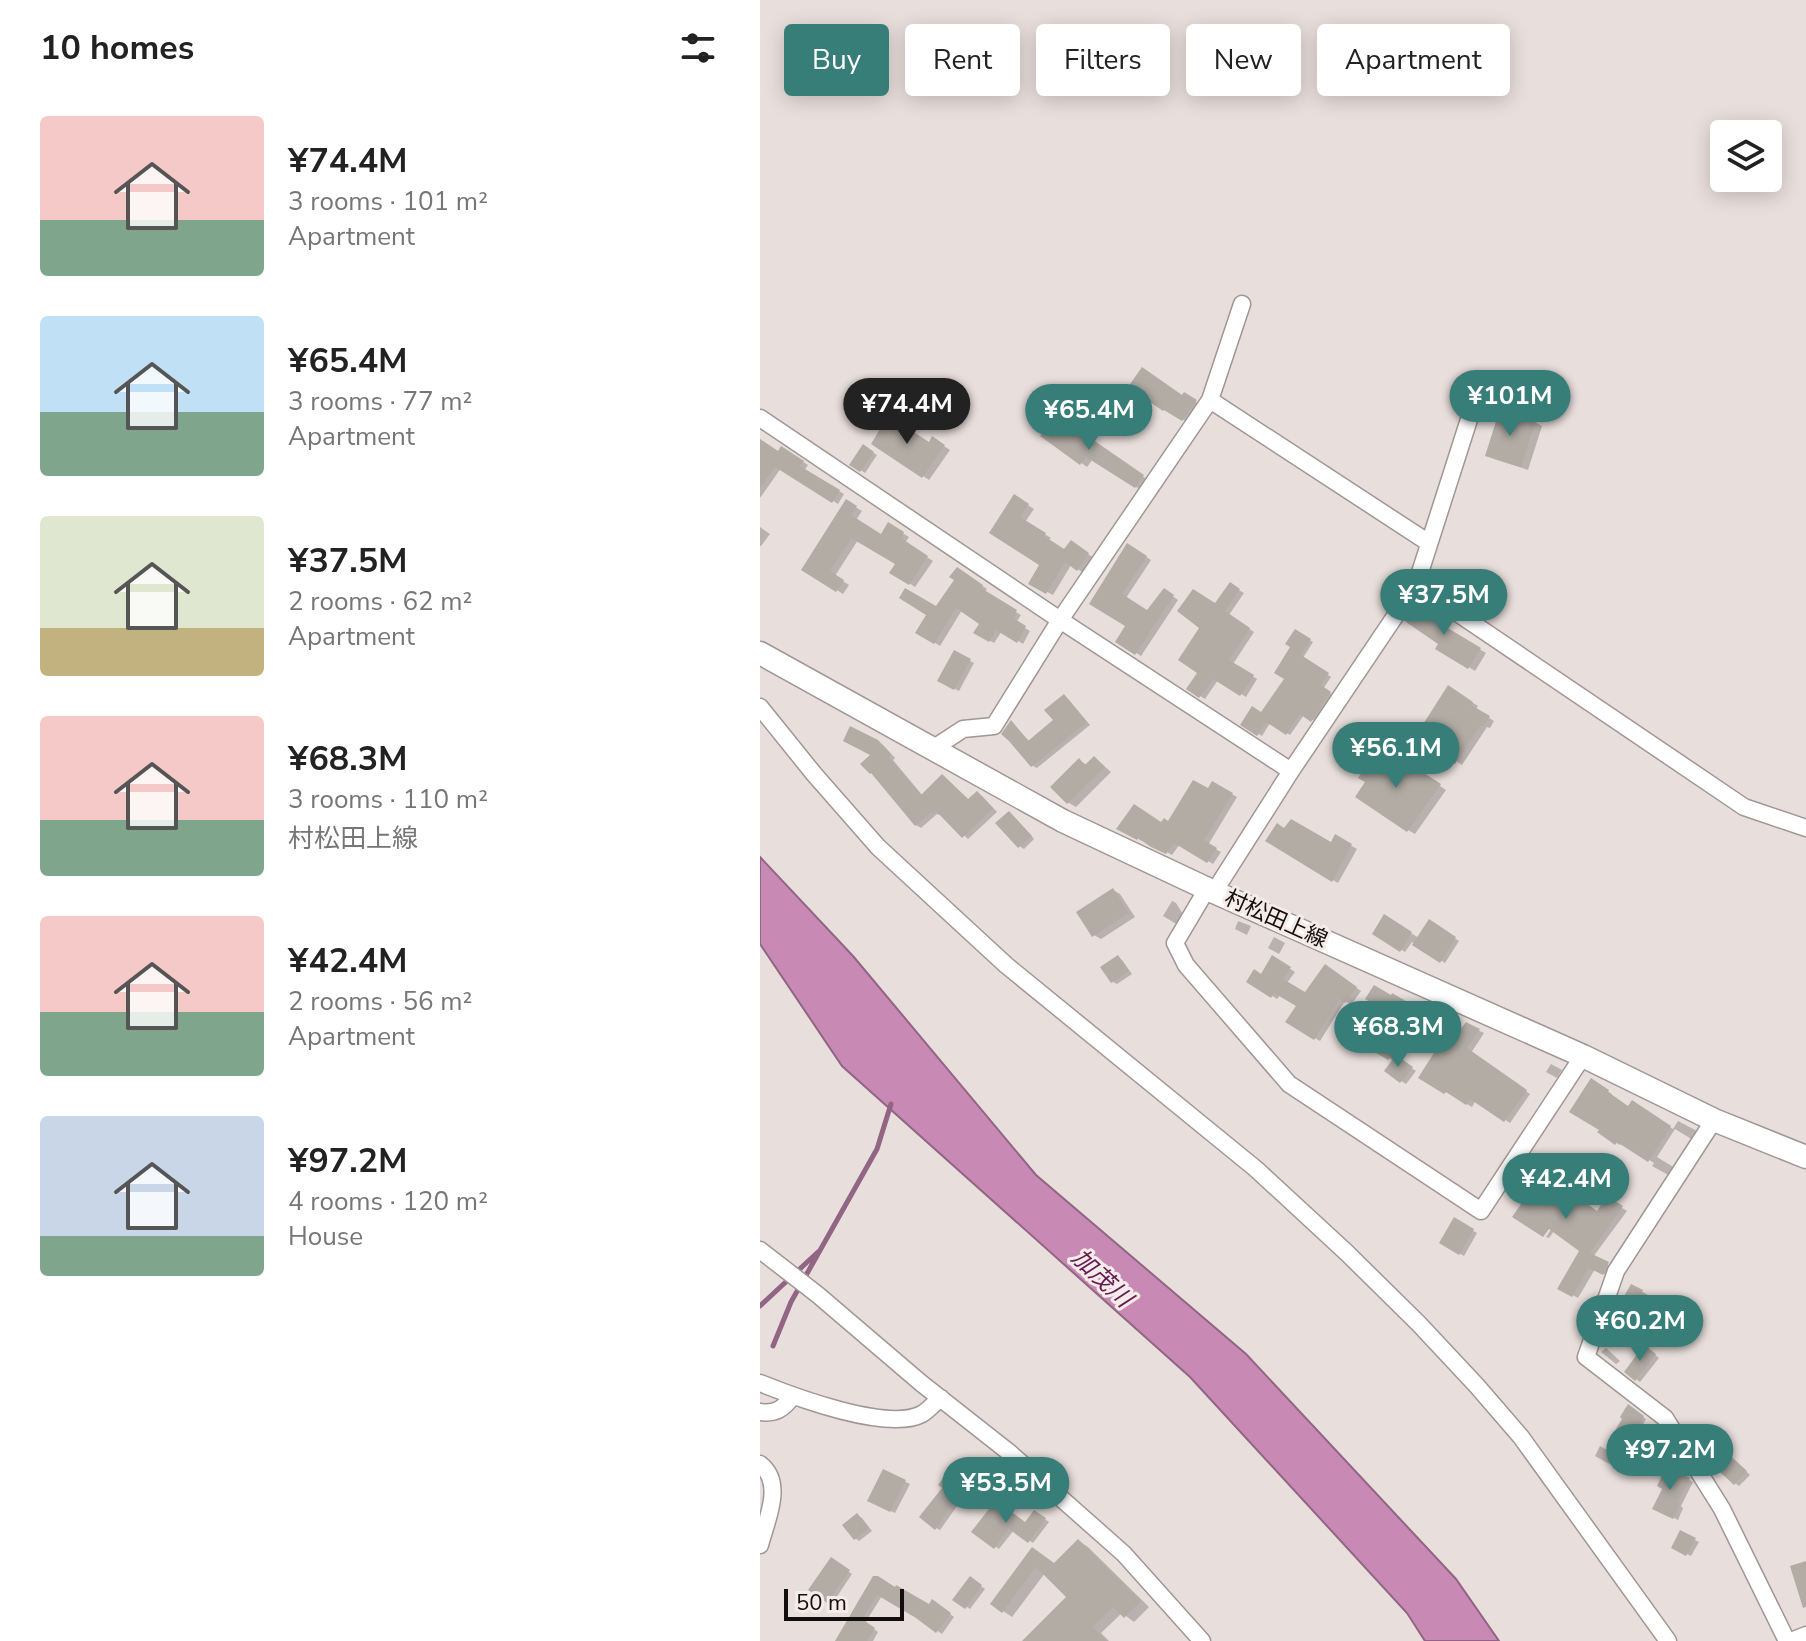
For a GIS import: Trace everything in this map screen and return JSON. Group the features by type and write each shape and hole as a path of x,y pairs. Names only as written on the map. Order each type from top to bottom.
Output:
{"main road":[{"name":"村松田上線","path":"760,653 1063,821 1583,1056 1714,1120 1806,1157"}],"street":[{"path":"931,750 963,729 994,726 1060,620 1210,400 1242,304"},
{"path":"1481,382 1416,585 1175,943 1186,965 1289,1084 1481,1211 1583,1056"},
{"path":"1210,400 1429,543"},
{"path":"760,418 1291,771"},
{"path":"1416,585 1744,807 1806,828"},
{"path":"760,707 878,847 1006,965 1256,1169 1419,1324 1521,1437 1668,1641"},
{"path":"1714,1120 1616,1271 1586,1357 1665,1418 1722,1509 1789,1641 1806,1635"},
{"path":"762,1252 1010,1453 1124,1554 1202,1641"},
{"path":"760,1383 848,1413 894,1418 922,1414 941,1398"},
{"path":"760,1412 780,1410 793,1396"},
{"path":"760,1464 767,1469 773,1496 760,1545"}],"water":[{"name":"加茂川","path":"760,857 853,956 1036,1175 1246,1354 1456,1579 1499,1641 1425,1641 1407,1613 1190,1377 842,1066 760,944"}],"building":[{"path":"1142,367 1182,395 1184,392 1197,400 1182,421 1128,387"},
{"path":"1500,409 1536,420 1521,467 1485,456"},
{"path":"890,412 929,442 932,436 945,445 922,478 871,444"},
{"path":"1052,419 1066,430 1070,424 1144,475 1135,488 1086,457 1080,465 1040,436"},
{"path":"760,439 778,451 781,446 804,461 800,466 840,490 832,503 775,467 760,488"},
{"path":"863,444 874,452 860,472 849,465"},
{"path":"1014,494 1029,504 1020,517 1046,533 1044,536 1064,549 1071,540 1089,553 1077,571 1065,562 1046,594 1028,584 1039,565 989,533"},
{"path":"846,499 857,506 851,515 881,534 888,522 904,532 901,538 928,556 909,585 889,573 895,564 851,538 830,571 844,580 836,592 801,570"},
{"path":"1127,543 1147,556 1122,594 1147,610 1164,588 1174,595 1135,655 1115,642 1125,626 1089,604"},
{"path":"957,567 983,585 981,588 1017,610 1013,618 1026,626 1017,643 996,630 989,642 973,633 979,624 956,608 934,644 915,633 926,615 899,598 905,588 936,606 954,580 949,577"},
{"path":"1230,582 1240,589 1225,611 1250,628 1229,660 1254,675 1240,696 1213,679 1199,698 1186,689 1197,673 1178,660 1199,628 1177,611 1193,589 1215,603"},
{"path":"1417,604 1443,621 1441,624 1481,648 1468,669 1435,649 1438,644 1406,622"},
{"path":"1295,629 1311,639 1301,655 1329,673 1321,685 1331,692 1311,722 1300,714 1286,735 1266,722 1257,736 1240,725 1252,706 1261,712 1284,679 1274,673 1290,647 1285,644"},
{"path":"954,650 971,659 954,690 937,681"},
{"path":"1448,685 1473,702 1471,705 1490,716 1455,764 1415,737"},
{"path":"1064,694 1087,722 1031,767 1001,734 1011,720 1028,741 1053,720 1044,710"},
{"path":"850,726 878,740 921,795 942,774 968,799 977,791 993,808 962,838 936,811 915,826 860,764 870,755 843,741"},
{"path":"1387,749 1441,784 1407,832 1355,797 1365,782 1358,778 1369,762 1375,766"},
{"path":"1094,756 1105,767 1067,804 1050,787 1079,758 1085,765"},
{"path":"1193,780 1208,788 1212,781 1233,793 1204,840 1217,848 1207,863 1174,843 1166,854 1116,829 1134,804 1161,822 1164,818 1168,821"},
{"path":"1009,811 1032,836 1018,848 995,823"},
{"path":"1291,819 1331,842 1335,834 1352,844 1332,882 1265,841 1277,823 1284,828"},
{"path":"1113,888 1129,913 1092,937 1076,912"},
{"path":"1384,914 1412,932 1400,952 1372,934"},
{"path":"1429,919 1456,937 1440,963 1412,945"},
{"path":"1118,955 1129,971 1111,983 1100,967"},
{"path":"1272,955 1291,967 1283,979 1305,992 1325,964 1357,987 1345,1003 1339,999 1314,1040 1285,1022 1296,1006 1274,993 1271,998 1246,982 1254,969 1261,974"},
{"path":"1374,985 1435,1018 1428,1030 1413,1021 1388,1060 1366,1047 1387,1012 1365,999"},
{"path":"1466,1022 1480,1029 1467,1048 1527,1090 1504,1122 1470,1099 1466,1105 1418,1078 1439,1045 1446,1050"},
{"path":"1396,1055 1413,1067 1400,1083 1384,1071"},
{"path":"1591,1078 1628,1106 1632,1100 1671,1126 1648,1162 1617,1142 1615,1145 1597,1132 1599,1130 1569,1112"},
{"path":"1531,1162 1580,1190 1576,1196 1597,1211 1607,1196 1623,1206 1590,1253 1609,1262 1603,1275 1589,1268 1572,1297 1557,1289 1579,1251 1549,1229 1543,1237 1512,1217 1530,1191 1526,1189 1530,1184 1521,1179"},
{"path":"1454,1217 1474,1229 1459,1255 1439,1243"},
{"path":"1631,1284 1661,1302 1640,1338 1610,1321"},
{"path":"1644,1345 1656,1354 1635,1381 1624,1372"},
{"path":"1628,1404 1644,1416 1623,1445 1611,1437"},
{"path":"1721,1447 1747,1471 1734,1485 1708,1461"},
{"path":"955,1461 974,1474 935,1530 919,1517 942,1488 938,1485"},
{"path":"1667,1466 1690,1478 1673,1519 1652,1509 1662,1489 1657,1486"},
{"path":"883,1469 906,1480 890,1512 867,1501"},
{"path":"996,1500 1025,1522 1034,1510 1046,1518 1028,1543 1009,1529 994,1549 971,1532"},
{"path":"857,1513 869,1528 854,1540 842,1525"},
{"path":"1680,1530 1696,1538 1686,1556 1671,1548"},
{"path":"1078,1539 1141,1601 1124,1618 1113,1607 1093,1627 1107,1641 1022,1641 1066,1597 1036,1567 1002,1613 990,1604 1032,1547 1054,1563"},
{"path":"831,1557 850,1570 827,1603 808,1590"},
{"path":"1806,1561 1806,1607 1803,1608 1790,1566"},
{"path":"873,1576 929,1604 932,1599 951,1613 936,1633 877,1595 862,1619 875,1628 867,1641 835,1641"},
{"path":"970,1576 982,1585 965,1609 952,1600"}],"waterway":[{"path":"773,1346 791,1302 877,1149 891,1104"},
{"path":"760,1306 818,1252"}]}
